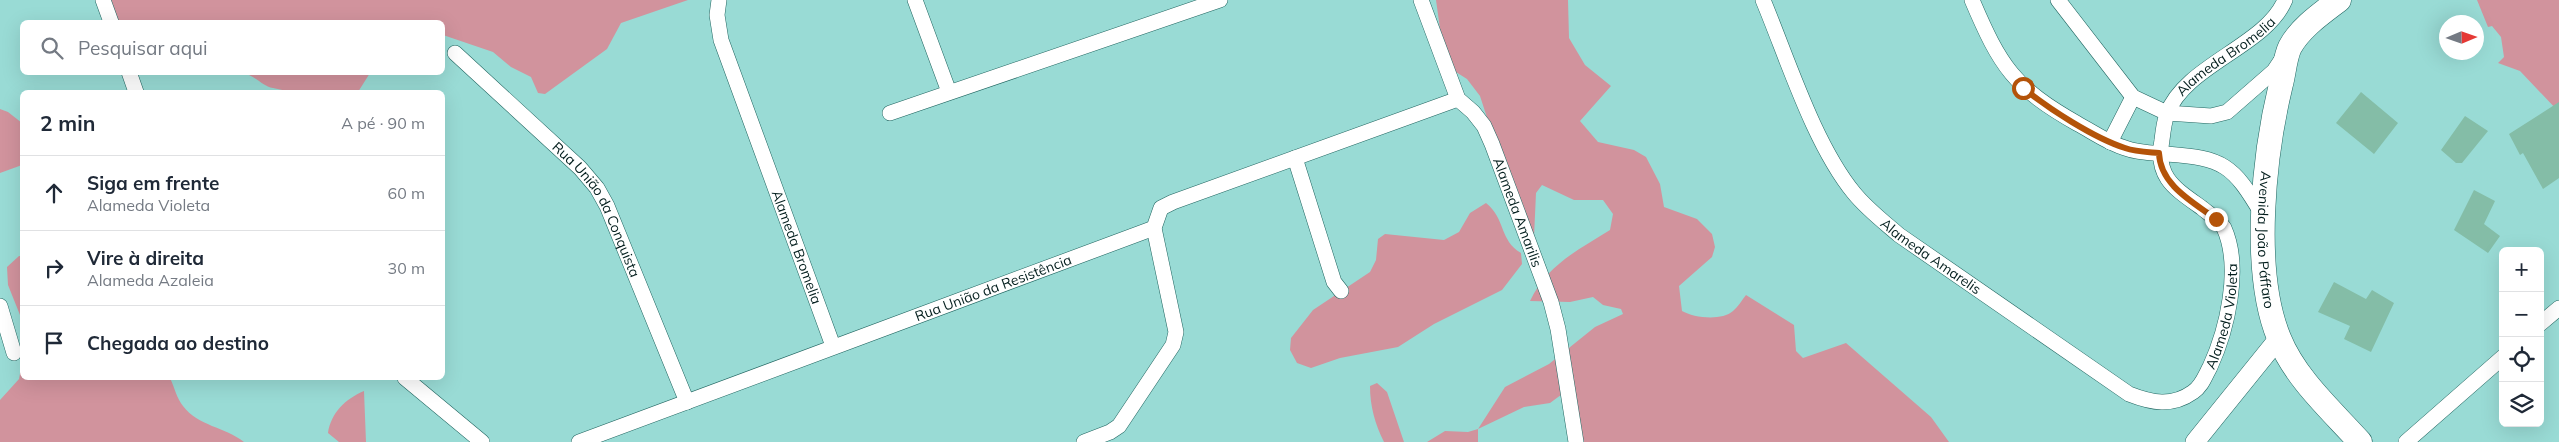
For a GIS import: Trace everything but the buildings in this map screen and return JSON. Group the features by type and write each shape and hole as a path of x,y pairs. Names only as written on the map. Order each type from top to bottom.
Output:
{"main road":[{"name":"Avenida João Páffaro","path":"2339,0 2306,27 2290,47 2266,163 2263,216 2265,282 2278,338 2295,368 2360,442"}],"street":[{"path":"103,0 110,20"},
{"name":"Alameda Bromelia","path":"719,0 717,15 721,40 833,346"},
{"path":"914,0 950,92"},
{"path":"890,113 1220,0"},
{"name":"Alameda Amarilis","path":"1421,0 1458,99 1473,112 1484,126 1551,302 1558,329 1576,442"},
{"name":"Alameda Amarelis","path":"1763,0 1823,144 1854,193 1870,210 1899,235 2129,394 2150,402 2166,403 2183,399 2196,390"},
{"path":"1972,0 1991,44 2023,88 2043,104 2110,142 2137,151 2203,156 2219,162 2245,186 2263,216"},
{"path":"2058,0 2133,97 2167,113 2212,116 2227,112 2274,72 2290,47"},
{"name":"Alameda Bromelia","path":"2167,113 2190,83 2271,21 2285,0"},
{"name":"Rua União da Conquista","path":"455,53 580,168 597,188 607,206 687,402"},
{"path":"130,75 135,90"},
{"path":"2110,142 2133,97"},
{"path":"1084,442 1110,432 1119,426 1173,345 1176,332 1154,228 1161,208 1458,99"},
{"path":"2159,153 2167,113"},
{"name":"Alameda Violeta","path":"2159,153 2160,163 2169,182 2223,226 2228,238 2231,255 2228,318 2218,349 2203,381 2196,390"},
{"path":"1295,158 1334,282 1341,291"},
{"name":"Rua União da Resistência","path":"833,346 1154,228"},
{"path":"0,306 14,352"},
{"path":"2544,321 2559,308"},
{"path":"2195,442 2278,338"},
{"path":"579,442 833,346"},
{"path":"2406,442 2499,361"},
{"path":"407,380 482,442"}],"shaded area":[{"path":"107,0 688,0 621,23 607,49 545,94 538,93 531,77 511,67 493,52 445,36 445,20 115,20"},
{"path":"1436,0 1568,0 1569,38 1585,65 1611,86 1580,121 1598,142 1634,150 1646,157 1660,184 1664,207 1697,219 1712,234 1715,247 1712,257 1679,286 1682,311 1701,317 1722,316 1733,311 1746,295 1794,325 1796,351 1803,358 1846,343 1931,417 1949,442 1581,442 1565,392 1550,403 1524,407 1478,429 1505,387 1549,364 1595,327 1623,314 1621,309 1603,305 1593,297 1570,302 1530,301 1537,288 1554,268 1610,230 1613,214 1603,200 1574,200 1542,185 1536,193 1534,237 1507,179 1480,96 1467,79 1440,62 1442,43"},
{"path":"2477,0 2559,0 2559,112 2520,71 2498,63 2504,57 2501,37 2492,26 2488,27"},
{"path":"248,75 369,75 359,90 283,90 265,85"},
{"path":"0,109 8,112 20,121 20,166 0,173"},
{"path":"1486,203 1497,216 1509,242 1521,253 1522,264 1502,290 1434,324 1398,347 1340,358 1311,368 1297,363 1290,350 1291,338 1313,310 1370,272 1376,260 1378,239 1385,234 1444,240 1459,232 1470,213"},
{"path":"20,256 20,315 8,285 7,267"},
{"path":"20,374 20,380 171,380 179,400 189,413 244,442 0,442 0,400 19,379"},
{"path":"1377,383 1387,392 1404,442 1384,442 1374,415 1370,393 1370,386"},
{"path":"364,391 366,442 339,442 328,433 332,419 345,403"},
{"path":"1478,429 1478,442 1427,442 1445,431 1468,432"}],"route":[{"path":"2023,88 2043,104 2110,142 2137,151 2159,153 2160,163 2169,182 2216,219"}]}
